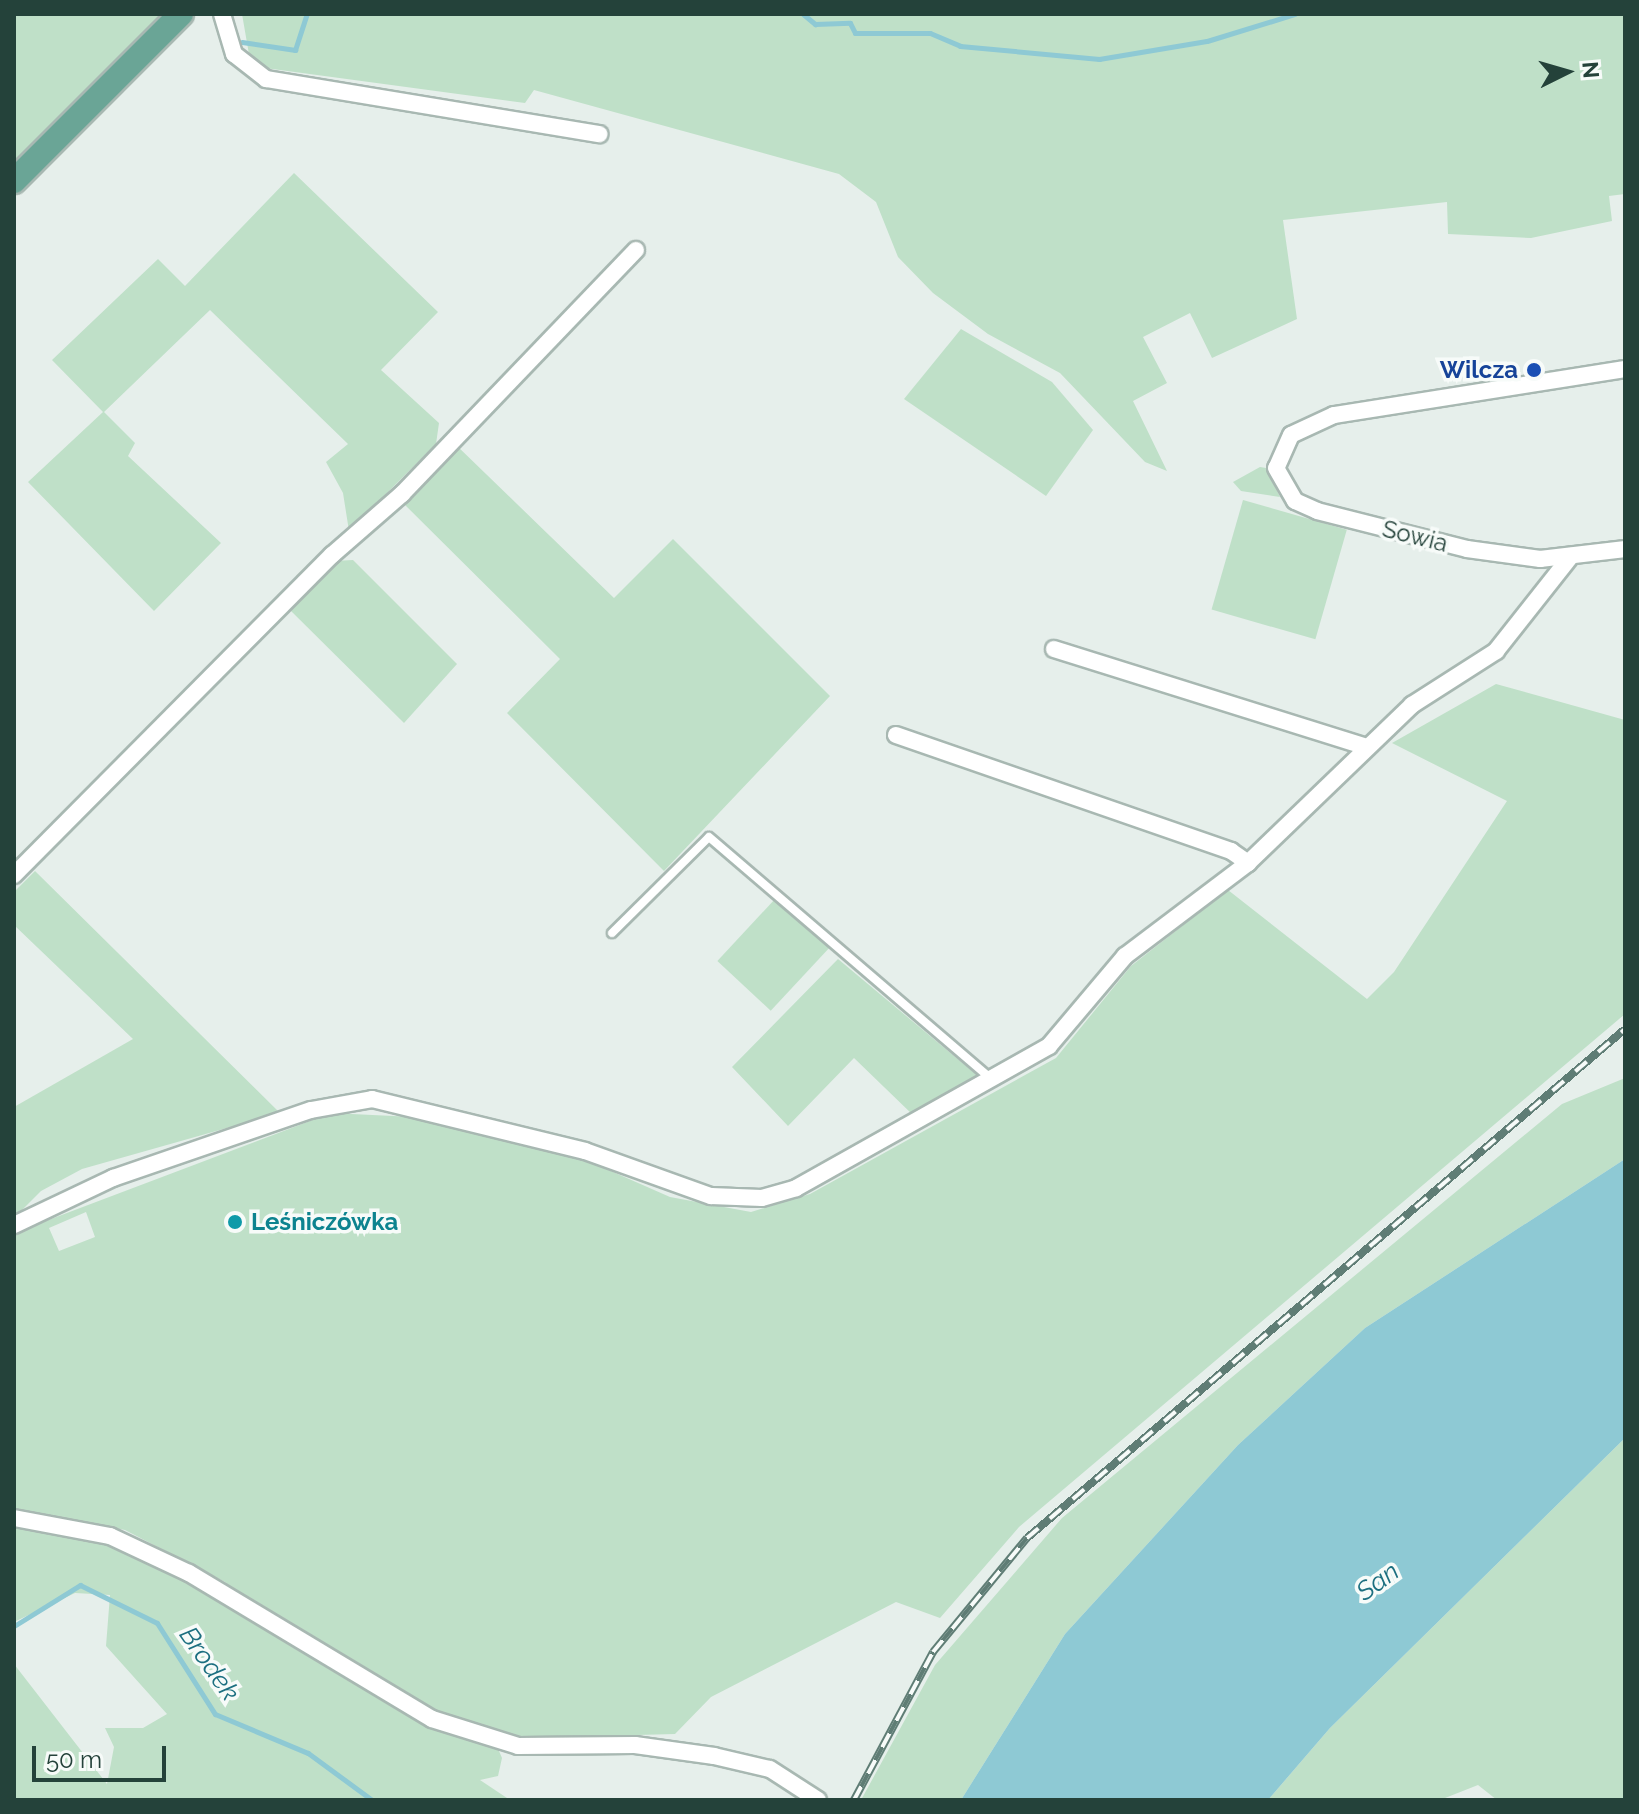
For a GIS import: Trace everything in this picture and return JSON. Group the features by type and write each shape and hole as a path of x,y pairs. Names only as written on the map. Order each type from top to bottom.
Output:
{"main road":[{"path":"14,181 181,14"}],"street":[{"path":"222,14 234,54 266,79 600,134"},
{"path":"14,875 332,555 402,494 636,250"},
{"name":"Sowia","path":"1625,369 1363,408 1300,429 1279,450 1276,468 1295,501 1503,557 1571,556 1625,549"},
{"path":"14,1225 113,1178 311,1110 372,1099 585,1151 711,1196 762,1198 817,1178 1049,1046 1125,956 1248,863 1412,705 1496,651 1571,556"},
{"path":"1054,649 1366,747"},
{"path":"896,735 1231,851 1248,863"},
{"path":"14,1518 110,1536 189,1573 386,1695 477,1734 518,1746 635,1745 714,1756 770,1769 818,1800"}],"lane":[{"path":"612,933 709,837 990,1079"}],"green space":[{"path":"14,14 164,14 14,163"},
{"path":"242,14 1625,14 1625,194 1609,196 1612,221 1531,238 1448,234 1447,202 1283,220 1297,319 1212,358 1190,313 1143,337 1167,383 1133,401 1167,471 1145,462 1060,373 988,334 933,293 898,257 876,202 839,174 534,90 525,103 251,66"},
{"path":"294,173 438,312 381,370 439,423 436,444 349,531 343,493 326,462 348,444 210,310 104,412 135,443 128,456 221,543 154,611 28,482 103,412 52,360 158,259 185,286"},
{"path":"961,329 1052,382 1093,430 1046,496 904,399"},
{"path":"454,443 614,598 673,539 830,696 664,871 507,713 560,659 402,502"},
{"path":"1260,467 1266,468 1280,497 1241,491 1233,482"},
{"path":"1243,500 1347,530 1315,639 1212,610"},
{"path":"353,560 457,664 404,723 289,609 334,561"},
{"path":"1496,684 1625,720 1625,1014 1019,1527 940,1618 896,1602 711,1697 675,1734 523,1738 490,1730 502,1758 498,1776 480,1780 510,1800 14,1800 14,1664 107,1784 114,1747 105,1728 143,1728 167,1714 106,1646 110,1595 75,1593 14,1622 14,1524 90,1536 227,1583 125,1530 14,1509 14,1233 331,1113 414,1117 579,1157 670,1197 751,1212 810,1194 1056,1058 1131,966 1228,890 1367,999 1394,972 1507,801 1392,743","holes":["86,1212 95,1237 59,1251 49,1228"]},
{"path":"35,871 280,1113 82,1169 41,1191 14,1218 14,1107 133,1039 14,925 14,892"},
{"path":"776,898 829,948 771,1011 717,961"},
{"path":"838,959 978,1076 914,1116 854,1058 788,1126 732,1067"},
{"path":"1625,1078 1625,1159 1365,1328 1238,1445 1065,1634 961,1800 861,1800 935,1665 1062,1518 1562,1104"},
{"path":"1625,1438 1625,1800 1497,1800 1478,1785 1440,1800 1268,1800 1330,1728"}],"water":[{"name":"San","path":"1625,1159 1625,1438 1330,1728 1268,1800 961,1800 1065,1634 1238,1445 1365,1328"}],"waterway":[{"path":"242,42 295,50 307,14"},
{"path":"803,14 815,24 850,23 855,33 930,33 960,46 1099,59 1207,41 1295,14"},
{"name":"Brodek","path":"14,1626 80,1585 157,1623 215,1714 308,1753 372,1800"}],"railway":[{"path":"854,1800 933,1652 1027,1538 1625,1029"}],"place":[{"name":"Wilcza","path":"1534,370"},
{"name":"Leśniczówka","path":"235,1222"}]}
